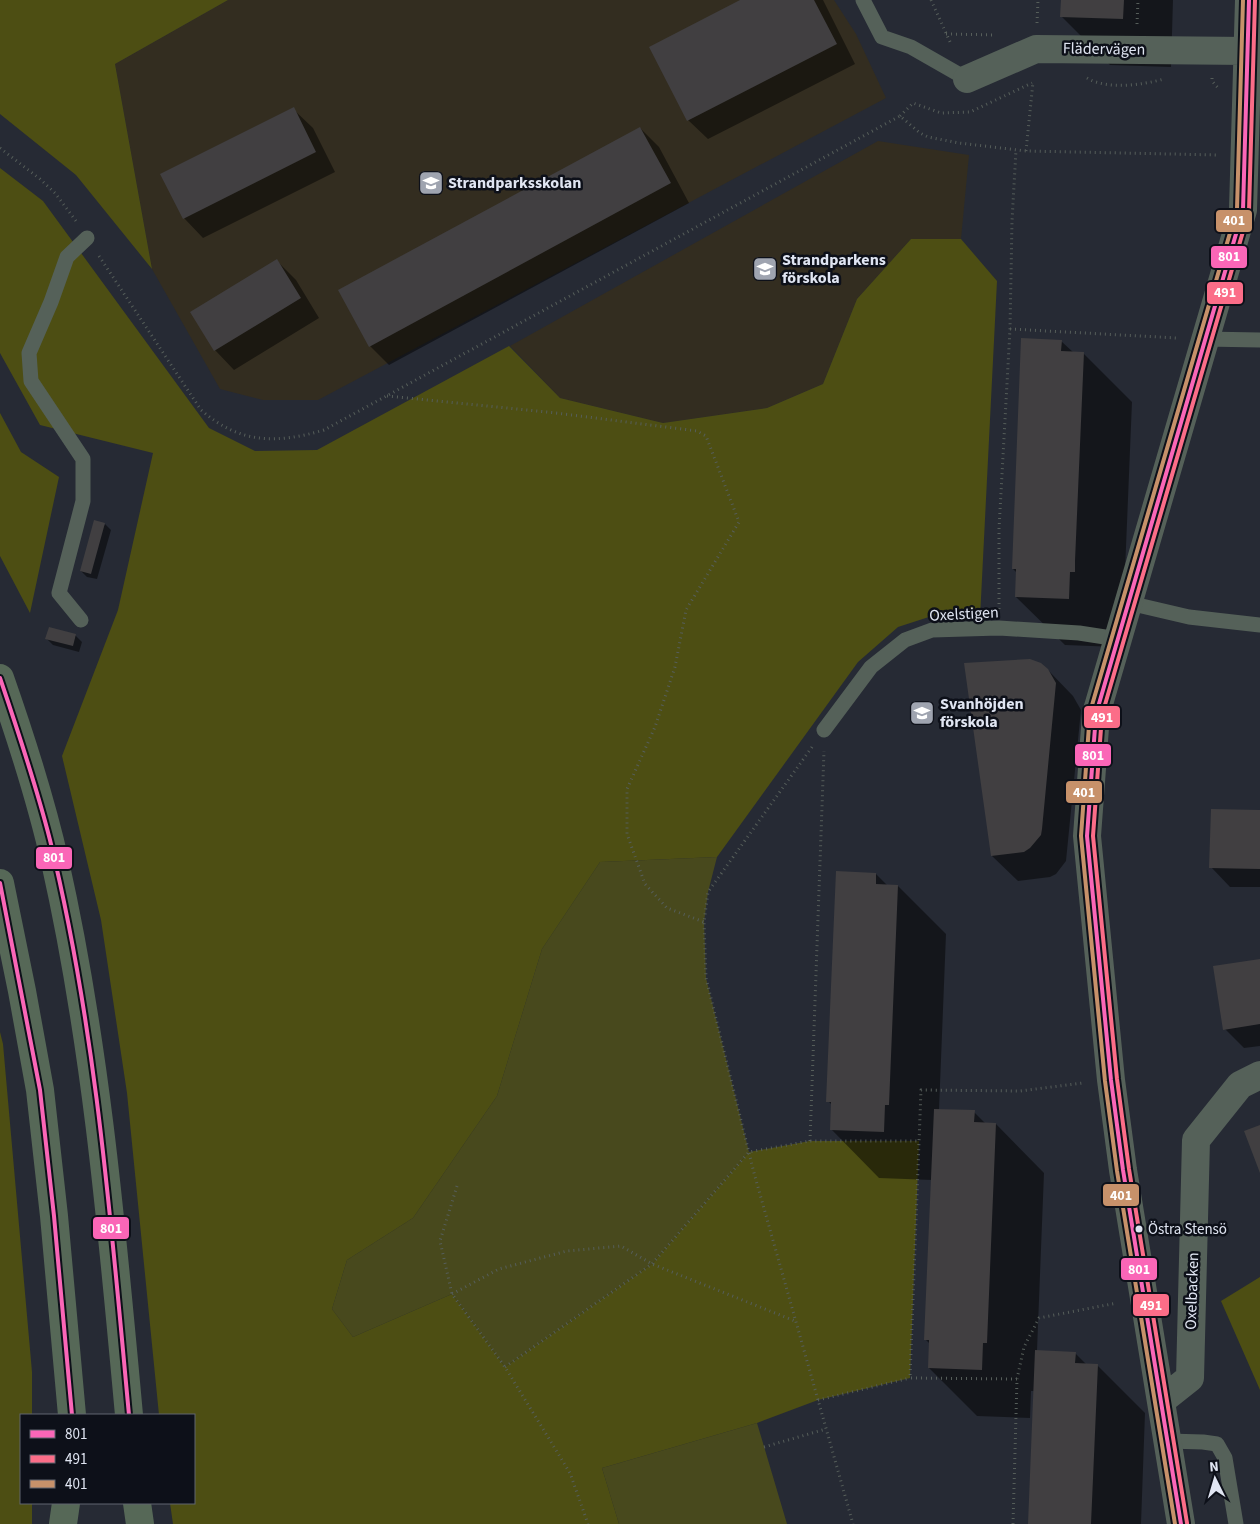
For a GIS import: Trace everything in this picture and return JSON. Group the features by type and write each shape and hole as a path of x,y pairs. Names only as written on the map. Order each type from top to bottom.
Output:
{"highway":[{"path":"0,678 33,780 52,852 77,972 95,1083 115,1258 129,1414"},
{"path":"0,883 40,1090 54,1216 72,1414"},
{"path":"64,1524 66,1504"},
{"path":"80,1504 82,1524"},
{"path":"137,1504 140,1524"}],"street":[{"path":"1181,1524 1123,1170 1111,1080 1087,836 1096,714 1243,210 1249,0"},
{"name":"Flädervägen","path":"967,79 1036,49 1248,51"},
{"name":"Oxelbacken","path":"1161,1400 1190,1378 1196,1140 1240,1084 1260,1075"}],"lane":[{"path":"863,0 882,37 911,47 967,79"},
{"path":"81,620 58,593 83,501 83,459 31,381 28,353 51,302 66,257 87,238"},
{"path":"1204,339 1260,340"},
{"path":"1129,603 1189,617 1260,625"},
{"name":"Oxelstigen","path":"824,730 871,667 905,640 932,630 998,628 1079,633 1118,639"},
{"path":"1168,1441 1217,1444 1225,1458 1236,1524"}],"path":[{"path":"931,0 967,79"},
{"path":"1026,151 1036,49"},
{"path":"1083,75 1096,84 1141,85 1166,79"},
{"path":"0,148 55,193 201,410 214,422 229,429 251,438 268,440 292,438 324,430 900,116 913,103 940,113 970,112 1042,79"},
{"path":"1205,79 1212,82"},
{"path":"900,116 920,133 928,137 1016,150 1218,155"},
{"path":"998,628 999,529 1010,329 1012,221 1016,150"},
{"path":"1010,329 1204,339"},
{"path":"385,396 556,413 697,431 706,436 739,522 686,610 675,667 658,718 627,789 627,834 645,884 667,908 704,922"},
{"path":"824,730 708,892 704,922 706,978 749,1152 853,1524"},
{"path":"810,1141 824,730"},
{"path":"910,1378 921,1090 1020,1091 1111,1080"},
{"path":"505,1367 652,1264 749,1152 810,1141 919,1140"},
{"path":"457,1186 440,1241 452,1294 505,1367 570,1472 588,1524"},
{"path":"452,1294 499,1269 567,1251 621,1246 652,1264 796,1321"},
{"path":"1013,1524 1017,1379 1024,1347 1038,1318 1145,1298"},
{"path":"818,1400 910,1378 1017,1379"},
{"path":"764,1446 826,1429"}],"shaded area":[{"path":"0,0 228,0 115,64 152,269 76,175 0,114"},
{"name":"Strandparksskolan","path":"228,0 834,0 856,34 886,98 318,400 263,400 220,389 152,269 115,64"},
{"name":"Strandparkens förskola","path":"878,141 969,155 961,239 911,239 857,299 823,384 767,408 663,423 560,398 510,346"},
{"path":"0,168 43,201 209,428 255,451 317,450 509,346 560,398 663,423 767,408 823,384 857,299 911,239 961,239 997,281 980,618 935,615 898,627 858,662 717,857 600,862 542,949 497,1096 413,1218 347,1260 332,1309 353,1337 452,1294 505,1367 652,1264 749,1152 810,1141 919,1141 910,1378 818,1400 757,1423 602,1468 619,1524 173,1524 170,1504 195,1504 195,1414 159,1414 127,1093 101,920 62,756 118,610 153,453 40,425 0,353"},
{"path":"0,413 21,452 59,477 30,613 0,556"},
{"path":"717,857 708,892 704,922 706,978 749,1152 652,1264 505,1367 452,1294 353,1337 332,1309 347,1260 413,1218 497,1096 542,949 600,862"},
{"path":"0,1032 3,1044 32,1372 32,1414 20,1414 20,1504 32,1504 32,1524 0,1524"},
{"path":"1260,1277 1260,1390 1221,1301"},
{"path":"757,1423 787,1524 619,1524 602,1468"}],"building":[{"path":"740,0 814,0 837,44 687,121 649,47"},
{"path":"1061,0 1124,0 1123,19 1060,17"},
{"path":"294,107 316,152 183,219 160,174"},
{"path":"640,127 671,183 369,347 338,290"},
{"path":"277,259 301,298 214,351 190,312"},
{"path":"1021,338 1062,340 1061,351 1084,352 1075,572 1070,572 1069,599 1015,597 1016,569 1012,569"},
{"path":"94,520 105,523 91,574 80,571"},
{"path":"49,627 76,634 73,646 45,639"},
{"path":"1030,659 1041,663 1048,669 1056,683 1041,835 1024,852 991,856 964,663"},
{"path":"1211,809 1260,810 1260,869 1209,868"},
{"path":"836,871 876,873 876,884 898,885 889,1105 885,1105 884,1132 830,1130 831,1102 826,1102"},
{"path":"1260,959 1260,1024 1223,1030 1213,966"},
{"path":"934,1109 975,1110 974,1122 996,1123 987,1343 983,1343 982,1370 928,1368 929,1340 924,1340"},
{"path":"1260,1125 1260,1173 1244,1131"},
{"path":"1035,1350 1076,1352 1075,1363 1098,1364 1091,1524 1028,1524"}],"transit line":[{"name":"401","path":"1175,1524 1117,1171 1105,1081 1081,836 1090,712 1237,209 1243,0"},
{"name":"801","path":"1181,1524 1123,1170 1111,1080 1087,836 1096,714 1243,210 1249,0"},
{"name":"491","path":"1187,1523 1129,1169 1117,1079 1093,836 1102,715 1249,211 1255,0"},
{"name":"801","path":"0,678 33,779 50,840 79,982 100,1126 129,1414"},
{"name":"801","path":"0,883 40,1090 54,1216 72,1414"}],"place":[{"name":"Strandparksskolan","path":"431,183"},
{"name":"Strandparkens förskola","path":"765,269"},
{"name":"Svanhöjden förskola","path":"922,713"},
{"name":"Östra Stensö","path":"1139,1229"}]}
